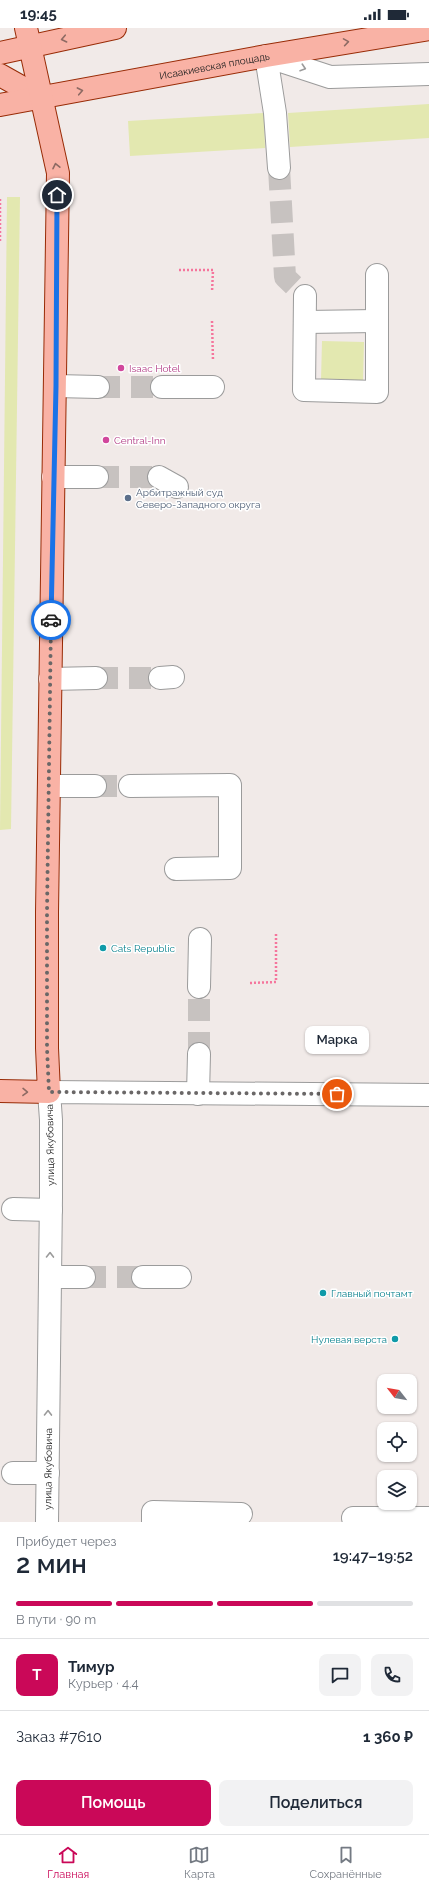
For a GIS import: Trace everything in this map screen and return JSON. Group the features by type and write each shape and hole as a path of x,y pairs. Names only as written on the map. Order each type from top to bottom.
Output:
{"main road":[{"path":"0,53 28,37 115,28"},
{"name":"Исаакиевская площадь","path":"0,105 266,56 429,28"},
{"name":"улица Якубовича","path":"28,37 58,173 56,386 50,679 47,1016 49,1092"},
{"path":"0,75 42,98"},
{"path":"0,1091 49,1092"}],"street":[{"path":"279,168 275,113 266,56 330,77 429,74"},
{"path":"305,296 304,390 377,392 377,275"},
{"path":"305,322 377,321"},
{"path":"56,386 98,387"},
{"path":"162,387 213,387"},
{"path":"53,477 97,477"},
{"path":"50,679 96,678"},
{"path":"130,786 230,785 230,868 176,869"},
{"path":"49,786 95,786"},
{"path":"200,939 200,987"},
{"path":"198,1094 199,1054"},
{"path":"49,1092 429,1095"},
{"name":"улица Якубовича","path":"47,1522 51,1120 49,1092"},
{"path":"14,1209 50,1210"},
{"path":"50,1277 84,1277"},
{"path":"143,1277 180,1277"},
{"path":"13,1473 48,1473"},
{"path":"153,1522 153,1512 241,1514"},
{"path":"352,1518 429,1518"}],"path":[{"path":"0,197 0,241"},
{"path":"179,270 213,270 212,292"},
{"path":"212,321 213,387"},
{"path":"250,983 276,982 276,932"}],"green space":[{"path":"429,104 429,138 290,147 288,113"},
{"path":"264,113 265,148 130,156 128,121"},
{"path":"7,197 20,197 11,829 0,830"},
{"path":"322,341 364,342 363,381 321,380"}],"tunnel":[{"path":"279,168 285,277 305,296"},
{"path":"98,387 162,387"},
{"path":"97,477 159,477"},
{"path":"96,678 160,678"},
{"path":"95,786 130,786"},
{"path":"199,987 199,1054"},
{"path":"84,1277 143,1277"}],"way so far":[{"path":"51,620 47,912 47,1048 49,1092 337,1094"}],"place":[{"name":"Isaac Hotel","path":"121,368"},
{"name":"Central-Inn","path":"106,440"},
{"name":"Арбитражный суд Северо-Западного округа","path":"128,498"},
{"name":"Cats Republic","path":"103,948"},
{"name":"Марка","path":"337,1094"},
{"name":"Главный почтамт","path":"323,1293"},
{"name":"Нулевая верста","path":"395,1339"}],"route":[{"path":"51,620 56,386 57,195"}]}
